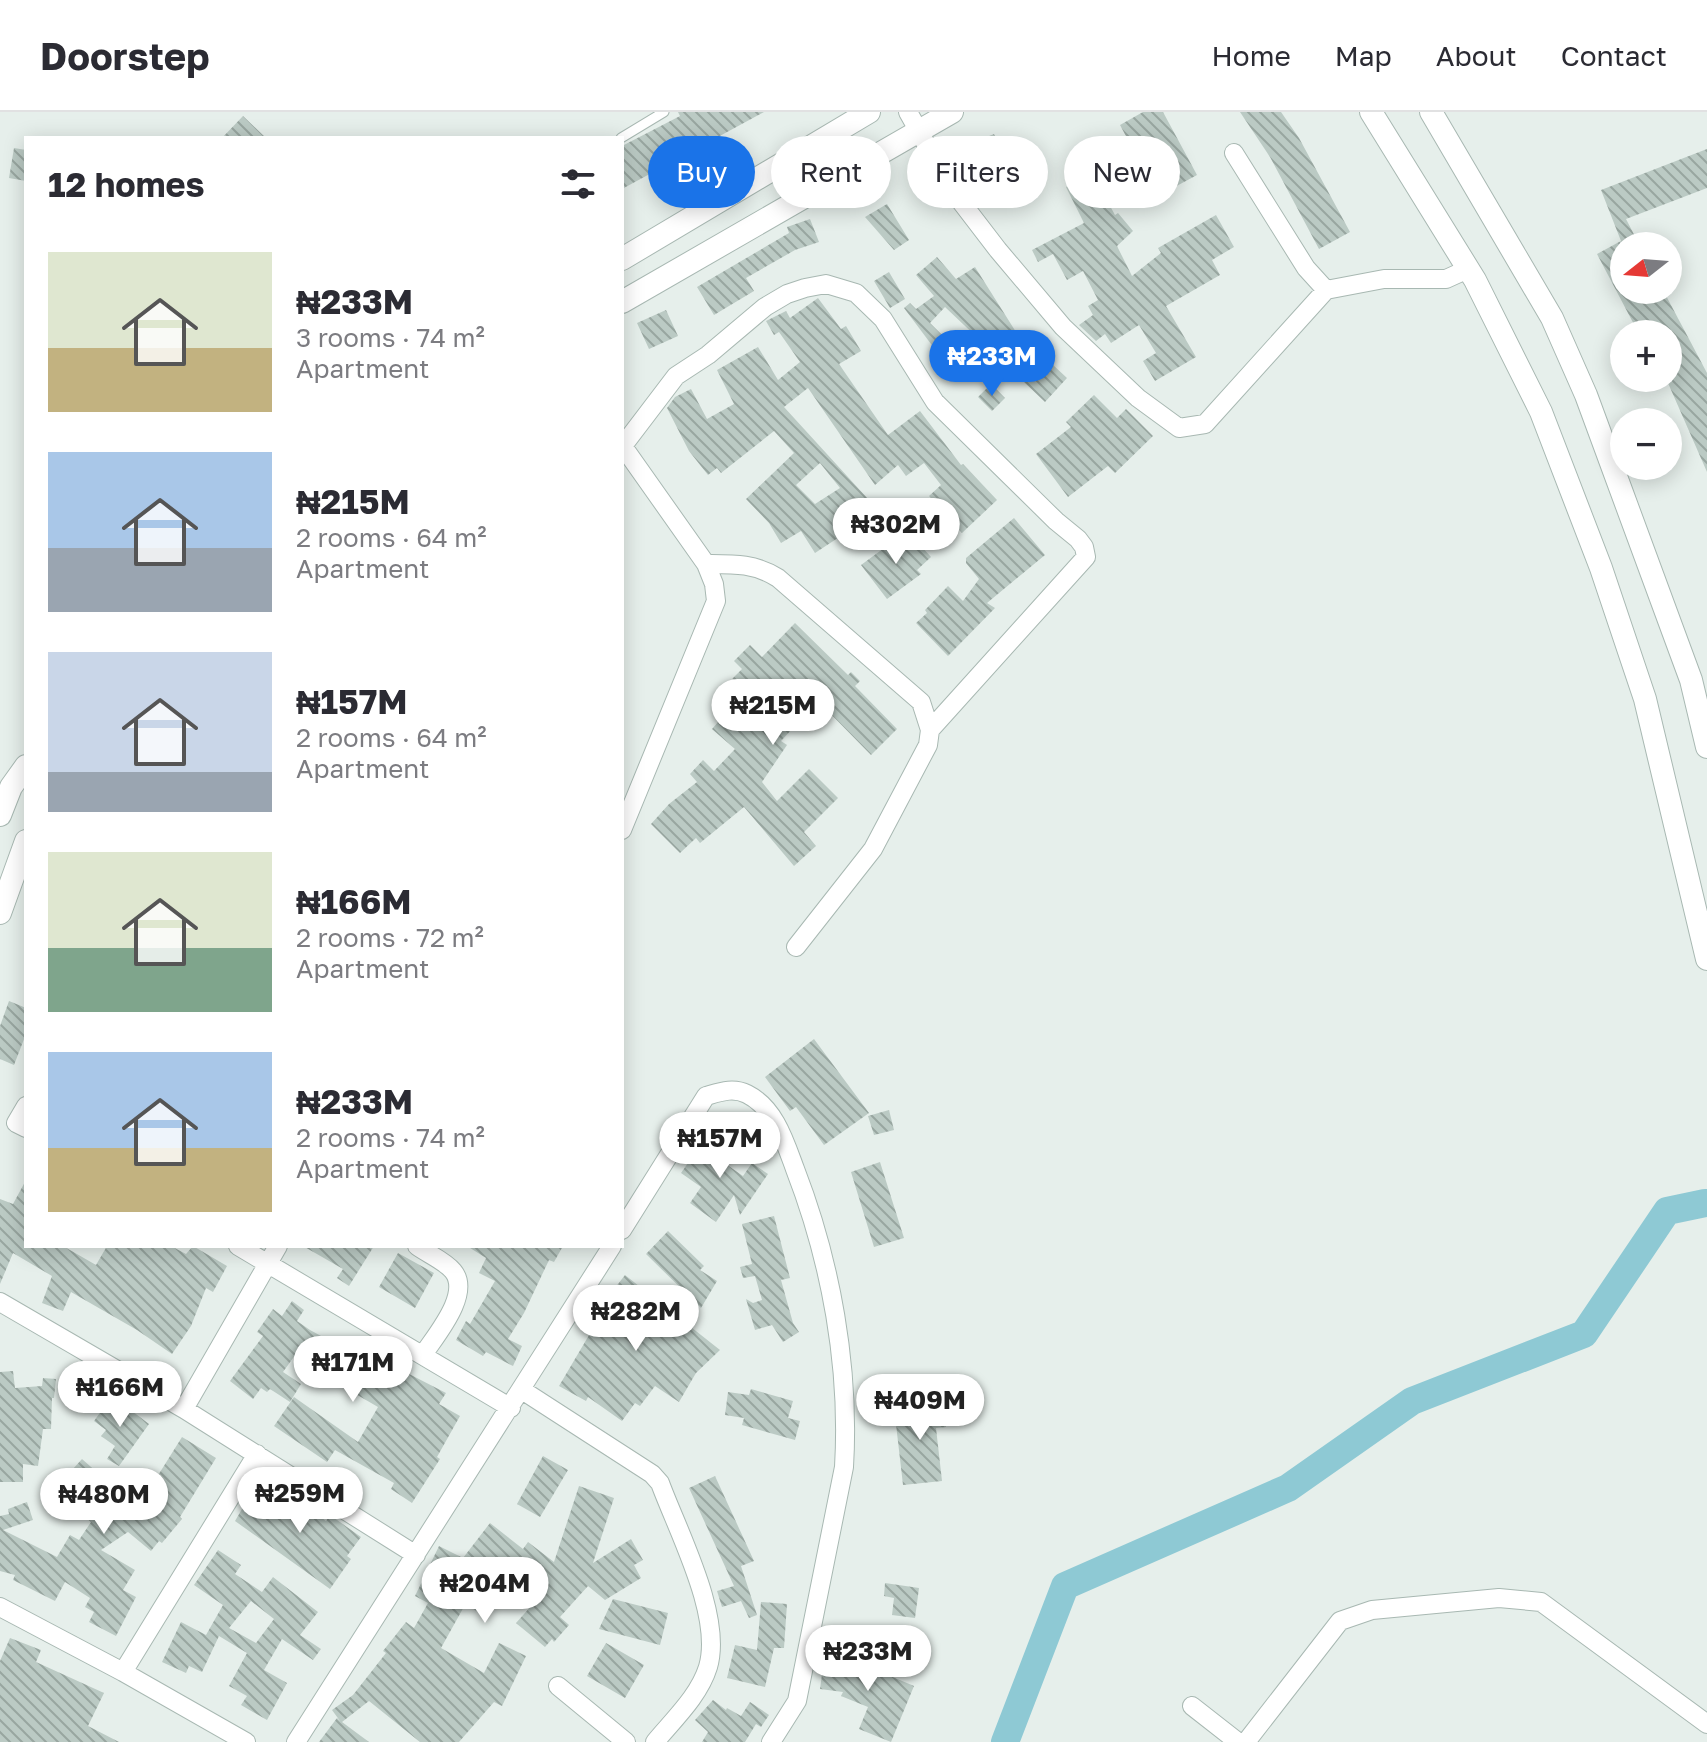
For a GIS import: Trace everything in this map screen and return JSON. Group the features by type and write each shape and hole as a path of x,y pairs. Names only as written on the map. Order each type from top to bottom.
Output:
{"street":[{"path":"624,258 869,112"},
{"path":"624,301 914,122 952,112"},
{"path":"1371,112 1468,269 1541,412 1601,568 1645,699 1707,959"},
{"path":"1431,112 1552,318 1586,395 1691,680 1707,747"},
{"path":"914,122 952,190 1063,327 1138,398 1179,428 1205,424 1326,290 1384,279 1446,279 1468,269"},
{"path":"1234,153 1306,268 1326,290"},
{"path":"624,443 676,376 708,355 765,307 805,288 826,284 856,293 883,319 935,402 1078,539 1086,557 930,730"},
{"path":"624,449 706,564 714,584 716,601 624,825"},
{"path":"706,564 753,566 765,569 778,578 921,702 930,730 928,745 873,849 796,947"},
{"path":"0,815 12,786 24,769"},
{"path":"0,913 18,855"},
{"path":"625,1219 706,1096 727,1090 746,1094 768,1110 783,1136 807,1201 825,1269 839,1347 845,1409 844,1467 797,1701 771,1742"},
{"path":"24,1109 16,1123 24,1127"},
{"path":"242,1248 511,1408"},
{"path":"184,1409 277,1248"},
{"path":"420,1248 453,1271 458,1281 459,1295 423,1355"},
{"path":"296,1742 611,1248"},
{"path":"0,1302 184,1409 416,1555"},
{"path":"522,1390 652,1474 660,1483 704,1599 712,1643 708,1667 696,1693 655,1742"},
{"path":"123,1672 257,1454"},
{"path":"1246,1742 1340,1621 1372,1610 1499,1598 1541,1602 1707,1724"},
{"path":"0,1607 246,1742"},
{"path":"558,1686 626,1742"},
{"path":"1192,1706 1238,1742"}],"lane":[{"path":"624,136 664,112"}],"building":[{"path":"678,112 764,112 720,136 648,136 648,175 624,188 624,145 680,116"},
{"path":"1143,112 1163,112 1176,136 1126,136 1120,125"},
{"path":"1240,112 1281,112 1299,138 1350,232 1319,249 1270,157"},
{"path":"243,116 264,136 224,136"},
{"path":"1180,144 1197,175 1180,184"},
{"path":"14,148 24,150 24,181 9,178"},
{"path":"1707,149 1707,188 1626,219 1633,232 1617,232 1601,190"},
{"path":"880,208 889,208 909,240 894,250 865,217"},
{"path":"1076,208 1111,208 1115,215 1118,213 1133,231 1117,246 1132,276 1161,253 1158,248 1216,215 1234,247 1212,260 1220,275 1166,306 1196,357 1155,381 1143,361 1156,353 1139,325 1111,343 1105,334 1096,341 1079,325 1093,315 1088,306 1098,300 1083,271 1067,280 1053,254 1038,262 1032,250 1084,223"},
{"path":"810,219 819,242 795,250 746,278 754,291 714,315 697,287 789,233 787,227"},
{"path":"1610,247 1610,279 1597,254"},
{"path":"937,257 956,279 975,267 1021,340 1023,337 1067,378 1045,402 945,307 930,323 971,364 955,376 904,308 910,303 916,309 934,296 916,275"},
{"path":"889,272 905,299 890,308 874,281"},
{"path":"818,298 841,329 846,326 861,351 839,364 888,435 920,411 961,465 997,500 962,533 929,496 941,485 924,463 906,476 898,465 875,485 808,388 784,407 879,511 815,553 801,531 781,543 769,523 746,499 794,453 774,431 721,473 717,468 708,475 689,451 667,408 675,397 691,389 707,419 734,404 717,370 758,347 778,380 800,362 779,332 774,335 766,321 786,311 790,318","holes":["820,463 840,488 815,504 796,485"]},
{"path":"1623,304 1670,304 1679,320 1632,320"},
{"path":"666,310 678,336 649,349 637,323"},
{"path":"1682,326 1707,373 1707,472 1682,415 1682,408 1679,408 1672,392 1682,392"},
{"path":"991,384 1005,398 992,411 978,397"},
{"path":"1094,395 1117,418 1126,409 1153,436 1115,473 1108,466 1068,497 1036,454 1071,427 1066,422"},
{"path":"1014,518 1045,555 987,603 995,608 948,656 916,623 948,586 963,601 979,579 966,563 966,558"},
{"path":"912,536 931,557 917,570 921,574 887,599 861,565 895,540 900,546"},
{"path":"795,623 848,675 851,672 860,681 855,686 897,729 871,755 818,701 781,741 787,745 762,782 777,801 809,769 838,798 804,832 816,846 794,866 744,807 700,843 696,838 680,853 651,824 669,804 697,782 690,774 703,760 714,771 735,749 712,729 745,691 732,679 742,669 734,661 750,645 762,657"},
{"path":"9,1001 24,1007 24,1039 14,1065 0,1059 0,1026"},
{"path":"814,1039 869,1113 824,1145 796,1107 790,1111 765,1077"},
{"path":"889,1110 894,1130 874,1135 868,1116"},
{"path":"707,1136 730,1152 723,1162 743,1176 752,1163 768,1174 740,1215 734,1195 716,1222 690,1203 701,1187 681,1173"},
{"path":"880,1162 904,1238 874,1247 851,1172"},
{"path":"24,1184 24,1248 66,1248 96,1265 106,1248 175,1248 186,1254 191,1248 196,1248 227,1266 213,1292 206,1288 191,1326 172,1354 71,1292 63,1311 42,1303 52,1276 13,1253 0,1284 0,1199 13,1204"},
{"path":"774,1216 790,1278 781,1280 793,1323 799,1332 783,1342 772,1325 755,1330 746,1299 753,1303 762,1300 755,1276 743,1278 740,1267 752,1264 742,1224"},
{"path":"668,1231 704,1266 700,1270 717,1281 701,1308 646,1254"},
{"path":"306,1248 373,1248 349,1286 337,1278 343,1269"},
{"path":"470,1248 562,1248 554,1262 549,1260 508,1339 522,1346 513,1366 486,1352 483,1356 456,1340 466,1321 470,1324 495,1281 479,1273 486,1258"},
{"path":"398,1253 434,1273 415,1308 379,1287"},
{"path":"625,1275 720,1350 696,1373 679,1402 655,1386 640,1406 635,1403 622,1421 588,1397 586,1401 559,1386 608,1303 605,1301"},
{"path":"292,1301 304,1310 297,1321 310,1330 345,1349 349,1343 446,1393 439,1404 460,1416 437,1457 440,1459 412,1503 391,1489 394,1483 335,1450 327,1462 274,1426 294,1397 358,1442 378,1407 328,1378 333,1369 298,1351 283,1372 301,1384 290,1402 270,1389 267,1392 261,1388 253,1399 230,1381 263,1336 257,1332 273,1309 282,1316"},
{"path":"13,1371 15,1388 42,1386 43,1378 56,1379 51,1429 43,1429 38,1466 23,1464 23,1482 0,1482 0,1372"},
{"path":"751,1389 793,1401 788,1418 800,1421 795,1440 742,1425 744,1418 725,1415 728,1392 749,1395"},
{"path":"112,1396 149,1424 119,1466 107,1459 115,1446 101,1436 106,1430 94,1421"},
{"path":"943,1401 946,1427 936,1428 942,1481 903,1485 894,1407"},
{"path":"182,1437 216,1458 180,1517 182,1519 151,1551 128,1532 101,1550 135,1570 123,1590 136,1597 116,1636 89,1622 94,1612 85,1607 90,1598 65,1582 55,1601 13,1580 15,1575 0,1571 0,1516 9,1514 8,1509 27,1502 33,1520 3,1530 57,1557 70,1535 79,1540 91,1522 57,1492 90,1481 62,1481 82,1459 99,1474 93,1480 122,1505 128,1497 139,1505 160,1479 157,1477"},
{"path":"543,1456 568,1470 540,1517 517,1504"},
{"path":"715,1476 754,1561 741,1566 757,1615 749,1618 741,1601 722,1607 717,1591 734,1586 689,1488"},
{"path":"256,1485 296,1510 302,1503 326,1521 330,1515 361,1537 347,1556 351,1559 330,1589 235,1521"},
{"path":"579,1486 614,1498 593,1563 631,1539 643,1560 634,1565 641,1578 605,1600 588,1586 560,1617 569,1625 545,1647 516,1623 532,1605 523,1598 528,1592 504,1573 476,1611 466,1603 441,1648 484,1673 499,1643 526,1656 502,1706 494,1702 459,1742 420,1742 369,1701 342,1722 369,1742 319,1742 337,1718 340,1721 332,1710 353,1695 406,1622 414,1628 428,1603 415,1596 439,1546 463,1558 490,1523 523,1549 528,1542 554,1562"},
{"path":"218,1550 241,1565 235,1574 262,1592 273,1577 318,1612 300,1635 321,1649 313,1660 282,1639 264,1670 287,1683 267,1720 241,1705 247,1696 229,1686 247,1653 219,1636 202,1672 189,1666 186,1673 162,1662 181,1622 206,1635 223,1605 194,1585","holes":["251,1601 274,1619 256,1643 229,1628"]},
{"path":"885,1583 919,1588 915,1618 892,1615 894,1598 884,1596"},
{"path":"613,1599 668,1613 660,1645 599,1629"},
{"path":"761,1602 787,1604 784,1648 774,1648 765,1687 727,1678 735,1645 757,1650"},
{"path":"10,1638 41,1650 36,1662 104,1693 88,1726 119,1742 0,1742 0,1661"},
{"path":"606,1643 644,1665 625,1698 587,1676"},
{"path":"825,1652 838,1654 914,1686 891,1742 859,1729 868,1707 841,1696 843,1692 820,1689"},
{"path":"713,1700 741,1716 750,1702 769,1715 761,1727 756,1724 745,1742 702,1742 708,1732 695,1720"}],"waterway":[{"path":"1005,1742 1065,1586 1288,1488 1412,1401 1584,1334 1667,1211 1705,1203"}]}
